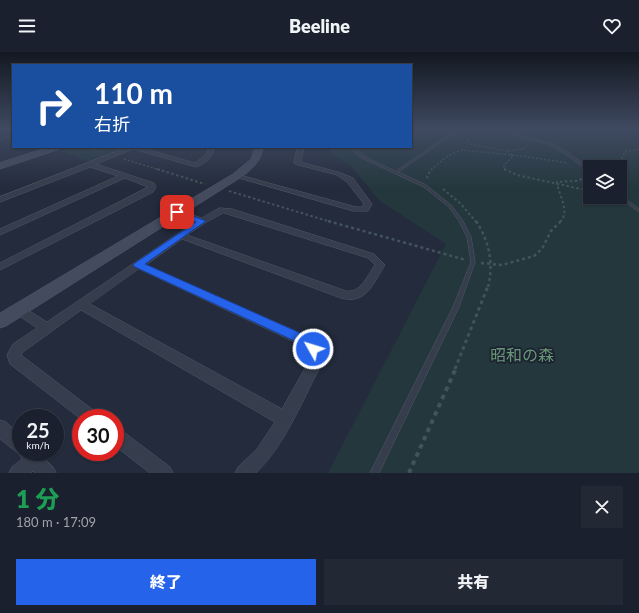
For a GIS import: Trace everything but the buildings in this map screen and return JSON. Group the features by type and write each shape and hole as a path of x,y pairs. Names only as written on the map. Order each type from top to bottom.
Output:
{"street":[{"path":"0,162 40,149"},
{"path":"0,166 52,149"},
{"path":"0,200 128,149"},
{"path":"138,149 196,165 208,155 212,149"},
{"path":"0,321 236,176 247,168 254,160 258,149"},
{"path":"236,176 356,209 365,209 368,204 350,180 339,174 298,163 301,149"},
{"path":"0,267 150,190 152,187 151,185 89,164"},
{"path":"0,232 124,176"},
{"path":"80,409 15,360 14,355 18,348 202,221 216,213 223,210 229,211 371,256 380,266 362,292 355,296 345,295 181,236"},
{"path":"177,212 202,221"},
{"path":"138,265 303,340 313,349 315,363 285,419 263,455 244,473"},
{"path":"81,304 285,419"},
{"path":"19,310 47,328"},
{"path":"0,428 12,439"},
{"path":"124,443 164,473"},
{"path":"18,473 26,461"},
{"path":"35,461 47,473"}],"lane":[{"path":"354,149 363,157 426,186 450,206 461,220 469,237 473,262 456,307 374,473"},
{"path":"396,172 430,149"},
{"path":"558,149 565,152 581,164"},
{"path":"627,202 639,211"}],"path":[{"path":"490,149 509,151 524,149"},
{"path":"430,180 427,177 431,168 454,152 469,150 581,164 619,163 626,151 639,149"},
{"path":"509,151 513,156"},
{"path":"513,156 504,165 504,169 510,172 583,189"},
{"path":"409,473 467,342 491,281 490,257 486,242 478,223 457,199 439,186"}],"green space":[{"path":"66,149 127,149 92,162 58,151"},
{"name":"昭和の森","path":"329,149 639,149 639,473 328,473 446,244 380,201 350,165 331,154"}],"route":[{"path":"177,212 202,221 138,265 303,340 313,349"}]}
